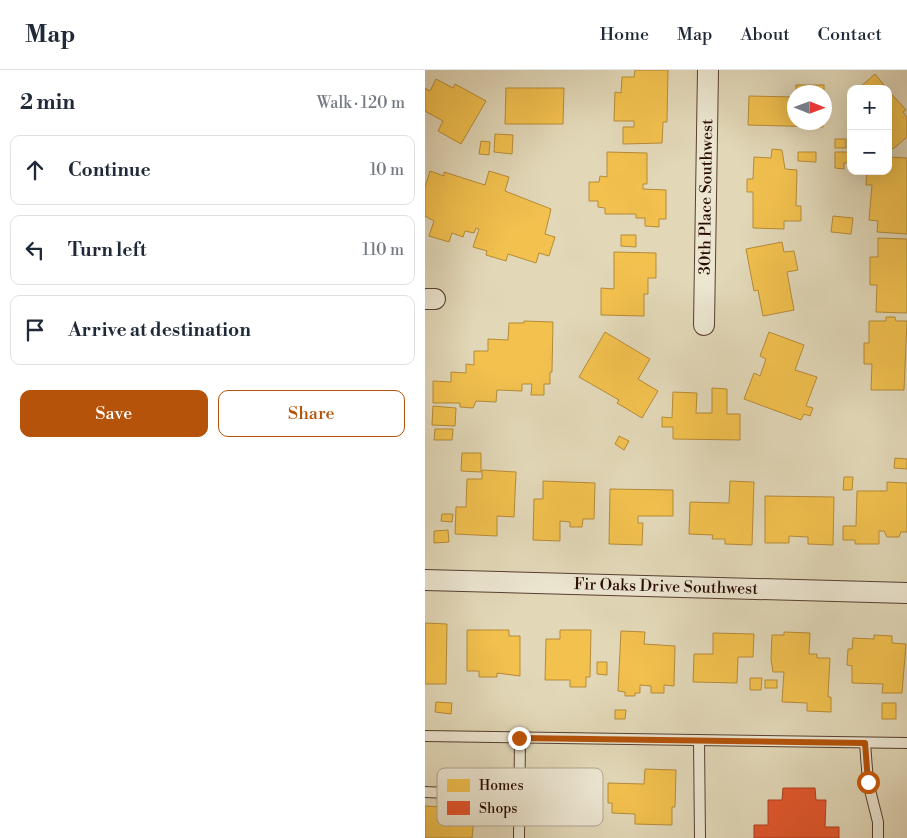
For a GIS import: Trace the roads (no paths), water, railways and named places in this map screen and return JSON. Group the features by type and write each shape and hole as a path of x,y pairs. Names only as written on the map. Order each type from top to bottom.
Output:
{"street":[{"name":"30th Place Southwest","path":"703,325 708,70"},
{"name":"Fir Oaks Drive Southwest","path":"425,580 907,593"}],"lane":[{"path":"425,736 907,744"},
{"path":"518,768 519,738"},
{"path":"699,740 699,838"},
{"path":"865,743 868,782 878,822 878,838"}]}
